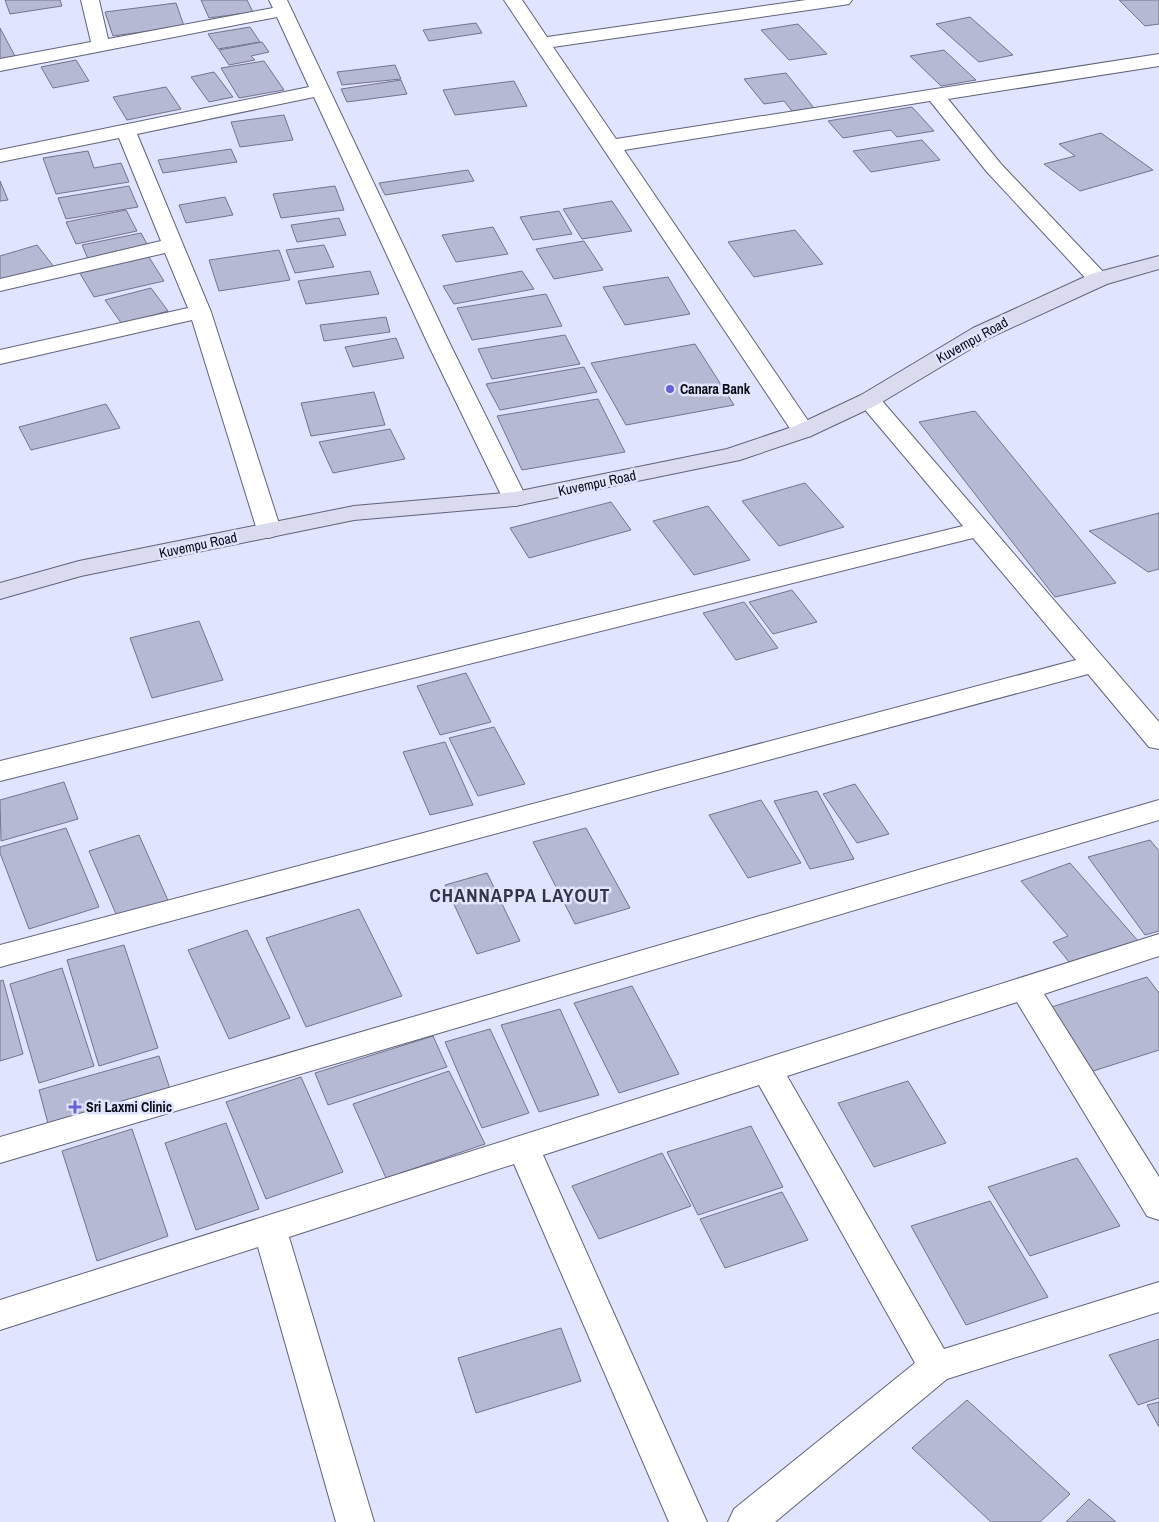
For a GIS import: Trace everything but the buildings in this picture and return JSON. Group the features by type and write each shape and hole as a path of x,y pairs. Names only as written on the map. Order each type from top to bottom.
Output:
{"main road":[{"name":"Kuvempu Road","path":"0,591 79,569 354,513 515,499 732,455 803,431 869,400 981,333 1099,279 1159,262"}],"street":[{"path":"90,0 101,46"},
{"path":"512,0 803,431"},
{"path":"541,43 843,0"},
{"path":"0,65 101,46 281,5 439,344 515,499"},
{"path":"610,146 1159,60"},
{"path":"0,156 321,90"},
{"path":"935,95 994,168 1099,279"},
{"path":"126,131 200,312 269,530"},
{"path":"0,285 172,245"},
{"path":"0,357 200,312"},
{"path":"869,400 1159,740"},
{"path":"0,771 980,529"},
{"path":"0,956 1094,664"},
{"path":"0,1150 1159,810"},
{"path":"0,1314 1159,946"},
{"path":"1024,988 1159,1206"},
{"path":"767,1070 936,1366"},
{"path":"523,1147 688,1522"},
{"path":"270,1228 355,1522"},
{"path":"747,1522 936,1366 1159,1297"}],"place":[{"name":"Canara Bank","path":"670,389"},
{"name":"Sri Laxmi Clinic","path":"75,1107"}],"district":[{"name":"CHANNAPPA LAYOUT","path":"520,895"}]}
